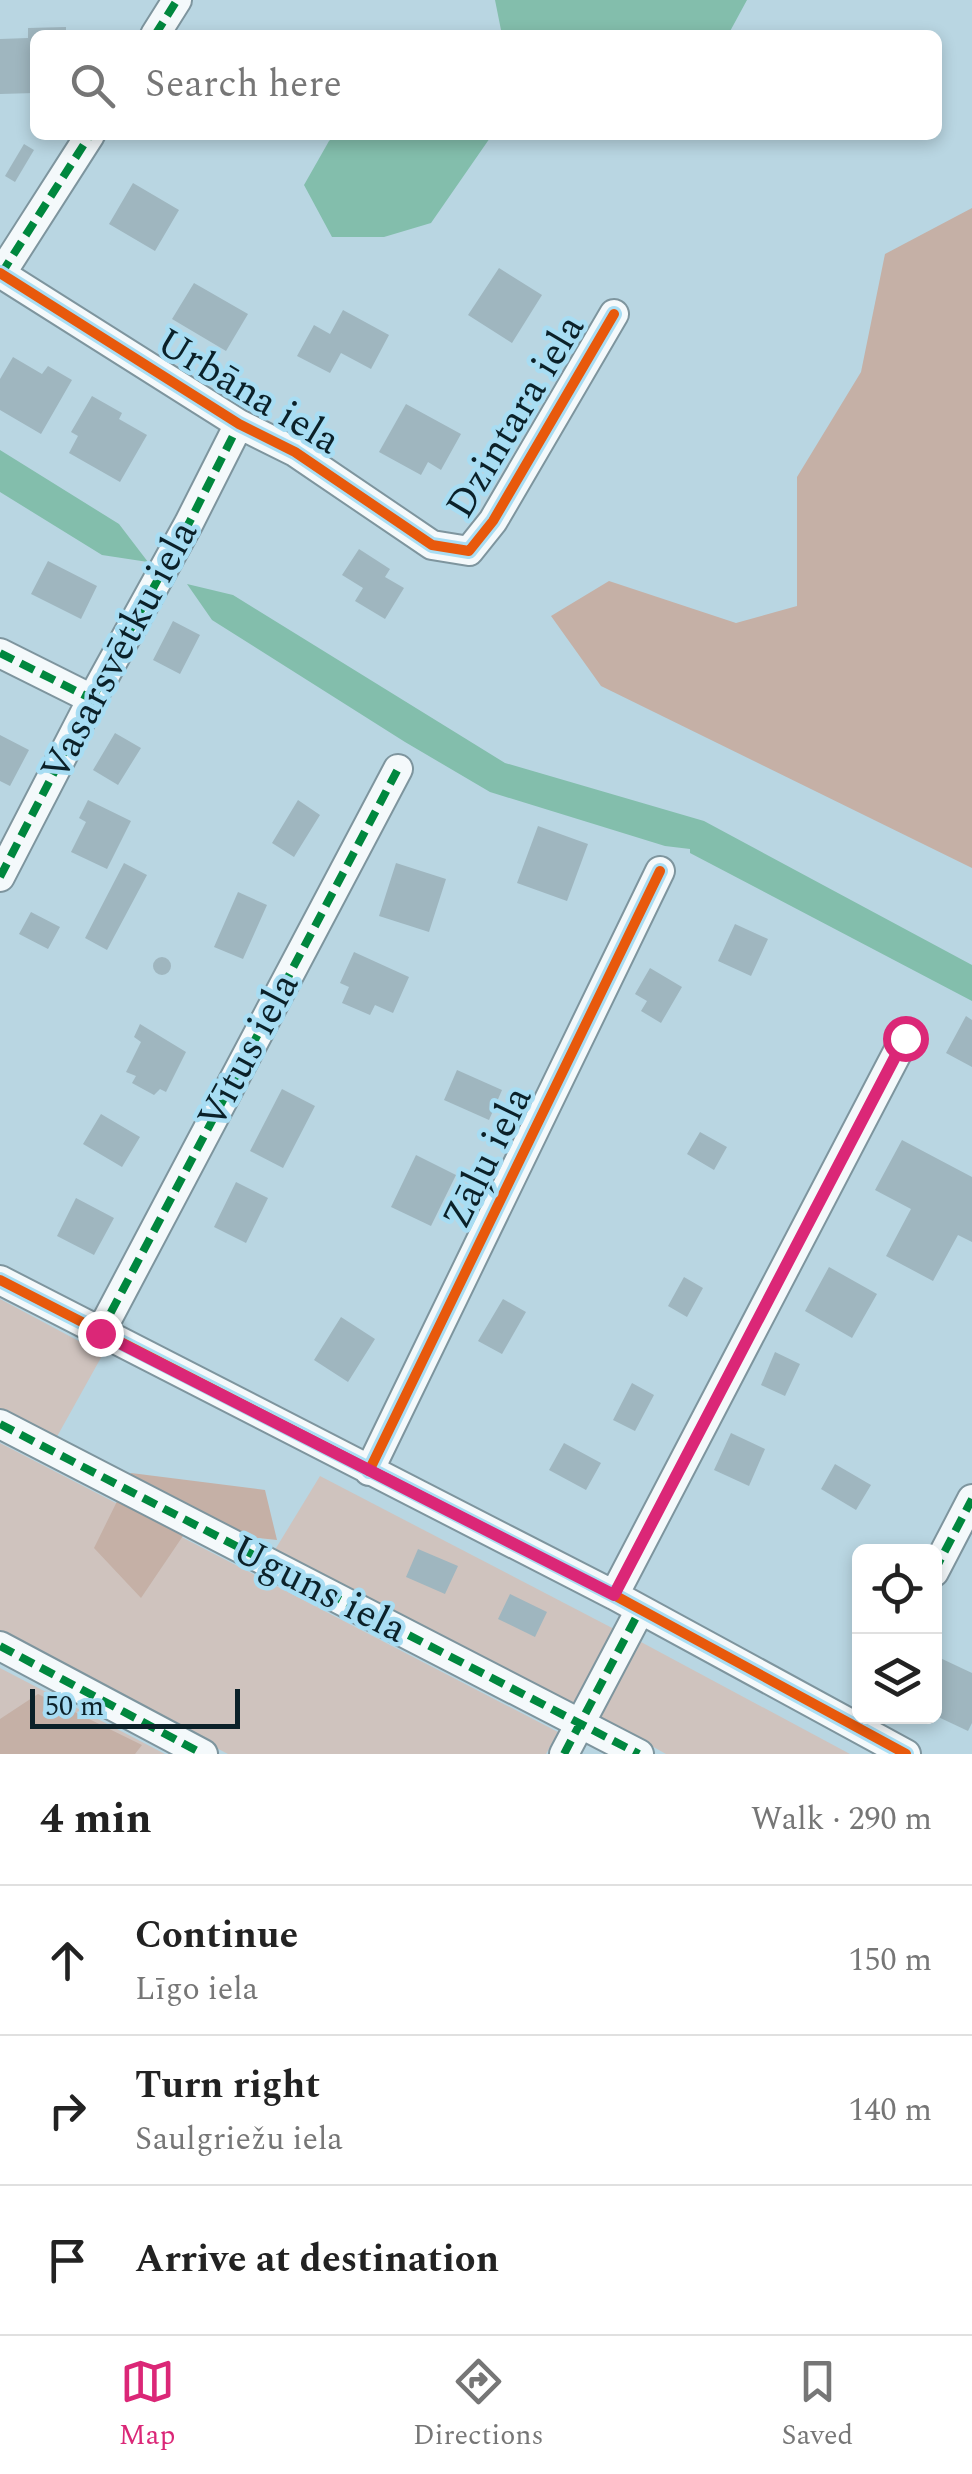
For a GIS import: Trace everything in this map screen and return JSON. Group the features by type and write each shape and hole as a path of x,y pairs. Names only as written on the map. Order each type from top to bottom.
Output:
{"street":[{"path":"157,30 177,0"},
{"path":"1,273 87,140"},
{"name":"Urbāna iela","path":"1,273 239,424 295,452 432,545 469,551"},
{"name":"Dzintara iela","path":"469,551 493,521 614,314"},
{"name":"Vasarsvētku iela","path":"0,877 239,424"},
{"path":"0,653 92,699"},
{"name":"Vītus iela","path":"100,1333 398,770"},
{"name":"Zāļu iela","path":"368,1471 660,871"},
{"path":"614,1595 905,1038"},
{"path":"0,1280 852,1718"},
{"name":"Uguns iela","path":"0,1424 639,1754"},
{"path":"942,1557 972,1500"},
{"path":"564,1754 640,1610"},
{"path":"0,1646 202,1754"},
{"path":"862,1724 906,1754"}],"shaded area":[{"path":"495,0 747,0 731,30 501,30"},
{"path":"489,140 431,223 384,237 332,237 304,185 329,141"},
{"path":"972,208 972,868 601,686 551,616 609,581 736,623 797,606 797,477 861,372 885,254"},
{"path":"0,450 119,524 148,562 102,555 0,492"},
{"path":"187,584 233,595 505,763 704,821 972,965 972,1001 690,853 690,849 665,846 490,792 212,620"},
{"path":"0,1299 103,1354 54,1442 0,1412"},
{"path":"0,1443 558,1732 546,1754 228,1754 0,1635"},
{"path":"131,1473 265,1490 277,1540 187,1530 141,1598 94,1548"},
{"path":"320,1476 616,1630 572,1708 273,1553"},
{"path":"641,1642 850,1754 666,1754 600,1717"},
{"path":"0,1668 165,1754 0,1754"},
{"path":"38,1694 142,1745 135,1754 0,1754 0,1719"}],"building":[{"path":"28,28 66,30 30,30 30,93 0,94 0,39 28,38"},
{"path":"24,144 34,150 15,182 5,176"},
{"path":"133,183 179,210 155,251 109,224"},
{"path":"499,268 542,295 512,343 468,315"},
{"path":"194,283 248,314 226,351 172,319"},
{"path":"343,310 389,335 371,369 341,353 330,373 297,356 314,325 330,334"},
{"path":"13,357 42,374 48,366 72,380 41,434 0,410 0,379"},
{"path":"92,396 122,413 119,419 147,435 120,482 69,453 78,436 71,432"},
{"path":"406,404 461,434 441,470 428,462 421,475 379,452"},
{"path":"359,549 390,569 385,577 404,588 385,619 355,601 363,588 342,575"},
{"path":"48,561 97,586 81,619 31,594"},
{"path":"173,621 200,635 180,674 153,660"},
{"path":"115,733 141,748 118,785 93,770"},
{"path":"0,735 29,750 10,786 0,781"},
{"path":"88,800 131,821 107,869 71,852 86,822 79,818"},
{"path":"298,800 320,815 294,857 272,843"},
{"path":"538,826 588,844 567,901 517,883"},
{"path":"124,863 147,875 107,950 85,938"},
{"path":"396,863 446,879 429,932 379,916"},
{"path":"238,892 267,905 243,959 214,947"},
{"path":"31,912 60,927 48,949 19,934"},
{"path":"735,924 768,939 751,976 718,961"},
{"path":"354,952 409,977 393,1013 375,1005 370,1015 342,1003 349,987 340,983"},
{"path":"162,957 169,959 169,973 162,975 155,973 153,966 155,959"},
{"path":"650,968 682,987 661,1023 641,1011 647,1001 635,994"},
{"path":"966,1016 972,1020 972,1067 946,1053"},
{"path":"140,1024 186,1052 166,1092 160,1089 154,1095 132,1083 136,1076 126,1072 141,1042 134,1037"},
{"path":"457,1070 502,1090 489,1120 444,1100"},
{"path":"282,1089 315,1106 283,1168 250,1151"},
{"path":"101,1114 140,1137 122,1167 83,1144"},
{"path":"700,1132 727,1147 714,1170 687,1154"},
{"path":"902,1140 972,1177 972,1242 958,1235 933,1281 886,1256 911,1209 875,1190"},
{"path":"416,1155 456,1175 431,1226 391,1207"},
{"path":"236,1182 268,1198 246,1243 214,1227"},
{"path":"76,1198 114,1218 94,1255 57,1236"},
{"path":"829,1267 877,1294 852,1338 805,1311"},
{"path":"684,1277 703,1288 687,1317 668,1306"},
{"path":"503,1299 526,1312 502,1354 478,1341"},
{"path":"341,1317 375,1339 348,1382 314,1360"},
{"path":"775,1352 800,1364 785,1396 761,1385"},
{"path":"632,1383 654,1395 635,1431 613,1420"},
{"path":"731,1433 765,1449 749,1486 714,1470"},
{"path":"564,1443 601,1463 586,1490 549,1470"},
{"path":"835,1464 871,1485 856,1510 821,1489"},
{"path":"418,1549 458,1566 445,1594 406,1577"},
{"path":"510,1594 547,1612 535,1637 498,1619"},
{"path":"942,1659 972,1673 972,1723 968,1731 942,1719"}],"marked path":[{"path":"158,30 177,0"},
{"path":"1,274 87,140"},
{"path":"0,877 239,424"},
{"path":"0,653 92,699"},
{"path":"100,1333 398,769"},
{"path":"614,1595 905,1038"},
{"path":"0,1424 639,1754"},
{"path":"942,1557 972,1499"},
{"path":"564,1754 640,1610"},
{"path":"0,1646 203,1754"}],"cycle path":[{"path":"0,273 239,424 295,452 432,545 469,551 493,521 614,314"},
{"path":"369,1471 660,871"},
{"path":"0,1280 614,1595 906,1754"}],"route":[{"path":"100,1333 614,1595 905,1038"}]}
